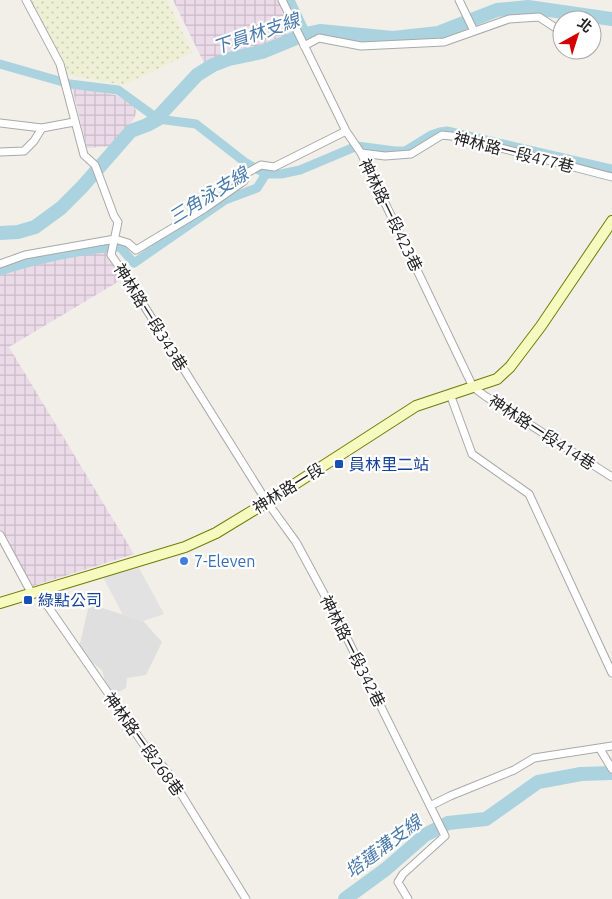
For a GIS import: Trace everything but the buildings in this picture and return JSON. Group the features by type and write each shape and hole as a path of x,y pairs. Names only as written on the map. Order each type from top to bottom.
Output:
{"street":[{"name":"神林路一段343巷","path":"26,0 60,64 84,155 95,165 118,222 111,255 121,268 267,502"},
{"name":"神林路一段423巷","path":"282,0 346,131 361,153 473,387"},
{"path":"459,0 474,31"},
{"path":"304,46 319,38 361,46 444,42 509,19 539,17 552,25"},
{"path":"0,123 42,128 74,122"},
{"path":"0,152 24,151 34,141 42,128"},
{"path":"0,264 25,255 115,239 128,243 136,250 204,209 244,181 247,173 261,165 274,167 346,131"},
{"name":"神林路一段477巷","path":"361,153 385,156 411,154 442,135 459,137 612,178"},
{"name":"神林路一段","path":"0,603 185,547 216,533 267,502 416,406 497,379 510,367 541,326 612,221"},
{"name":"神林路一段414巷","path":"473,387 612,477"},
{"path":"450,394 472,454 529,494 612,673"},
{"name":"神林路一段342巷","path":"267,502 296,542 337,618 446,836 403,874 398,882 408,899"},
{"name":"神林路一段268巷","path":"0,535 35,593 144,745 167,771 246,899"},
{"path":"432,805 514,770 534,758 612,746"},
{"path":"600,749 612,768"}],"shaded area":[{"path":"173,0 280,0 296,34 263,47 204,63"},
{"path":"72,87 115,95 133,105 136,111 135,116 129,128 113,146 87,148"},
{"path":"107,246 126,277 9,347 134,554 33,586 0,532 0,273"},
{"path":"139,568 164,614 143,621 123,615 103,577"},
{"path":"93,605 143,621 162,642 146,675 127,678 126,688 109,697 102,670 78,652 88,609"}],"green space":[{"path":"31,0 167,0 192,53 123,85 68,75"}],"waterway":[{"path":"290,0 306,34"},
{"name":"下員林支線","path":"0,233 18,232 35,227 61,208 131,131 158,119 197,75 213,65 229,59 262,52 306,34 320,31 393,38 438,33 497,10 528,7 612,19"},
{"path":"0,64 70,84 118,90 158,119 196,124 246,163 266,174"},
{"name":"三角泳支線","path":"0,271 59,255 120,247 134,263 225,200 257,188 266,174 281,174 300,170 357,146 405,151 431,135 440,132 447,131 612,169"},
{"name":"塔蓮溝支線","path":"345,899 386,869 425,835 448,823 486,819 538,782 581,774 612,773"}],"place":[{"name":"員林里二站","path":"339,464"},
{"name":"7-Eleven","path":"184,561"},
{"name":"綠點公司","path":"28,600"}]}
